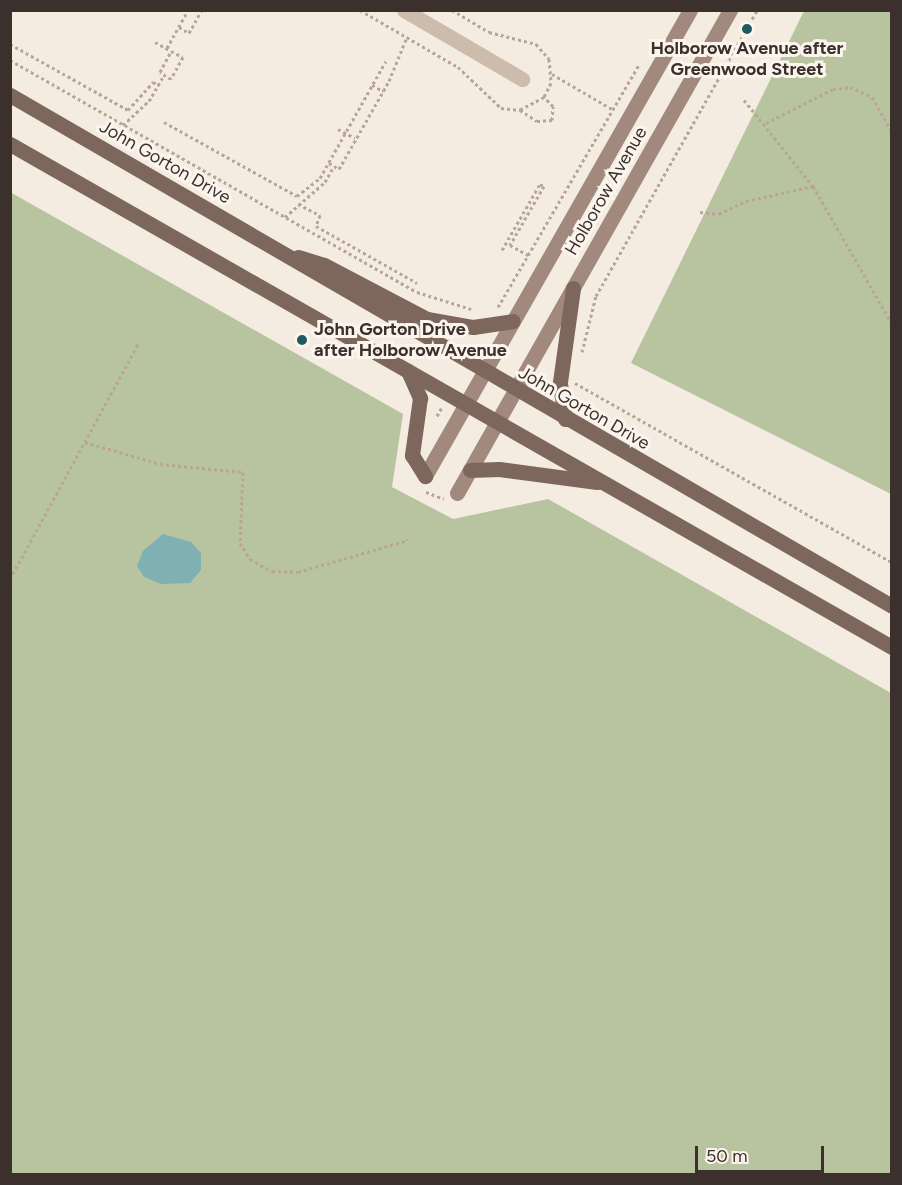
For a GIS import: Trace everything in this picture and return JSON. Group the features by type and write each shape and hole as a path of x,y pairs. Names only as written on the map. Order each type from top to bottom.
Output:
{"main road":[{"name":"Holborow Avenue","path":"425,476 690,10"},
{"name":"Holborow Avenue","path":"457,493 730,10"},
{"name":"John Gorton Drive","path":"10,95 484,373 891,606"},
{"path":"10,144 891,647"},
{"path":"275,250 324,265 427,319 473,327 513,321"},
{"path":"565,419 560,382 573,288"},
{"path":"408,371 420,398 412,455 425,476"},
{"path":"470,470 499,469 606,484"}],"street":[{"path":"404,10 522,79"}],"path":[{"path":"166,49 188,10"},
{"path":"178,27 189,33 202,10"},
{"path":"360,10 458,67 492,102 519,110 537,121 552,120 552,106 544,98"},
{"path":"452,10 489,32 536,44 552,74 612,109"},
{"path":"580,363 596,296 757,10"},
{"path":"328,163 339,169 383,91 407,37"},
{"path":"155,42 183,57 171,79 160,72 171,51"},
{"path":"10,44 128,110 153,82 159,85"},
{"path":"491,311 502,301 642,59"},
{"path":"10,60 431,299 482,310"},
{"path":"164,122 297,196 328,163 386,61"},
{"path":"519,110 544,98 552,74"},
{"path":"123,124 150,101 164,75"},
{"path":"372,85 383,91"},
{"path":"766,123 833,89 850,87 872,97 891,132"},
{"path":"744,100 766,123 813,186 891,324"},
{"path":"338,129 356,139"},
{"path":"285,217 334,166"},
{"path":"502,250 540,184 544,186 510,245 528,255"},
{"path":"700,212 719,214 746,201 813,186"},
{"path":"298,204 320,215 316,226 417,283"},
{"path":"10,579 138,344"},
{"path":"579,373 577,383 891,562"},
{"path":"85,442 160,464 243,472 240,543 250,559 272,571 298,572 408,540"},
{"path":"425,476 424,490 433,497 441,500 457,493"}],"green space":[{"path":"804,11 891,11 891,494 631,363"},
{"path":"10,192 403,414 392,487 453,519 548,499 891,693 891,1174 11,1174"}],"water":[{"path":"163,534 191,542 201,553 201,570 190,583 161,584 144,577 137,566 143,551"}],"place":[{"name":"Holborow Avenue after Greenwood Street","path":"747,29"},
{"name":"John Gorton Drive after Holborow Avenue","path":"302,340"}]}
